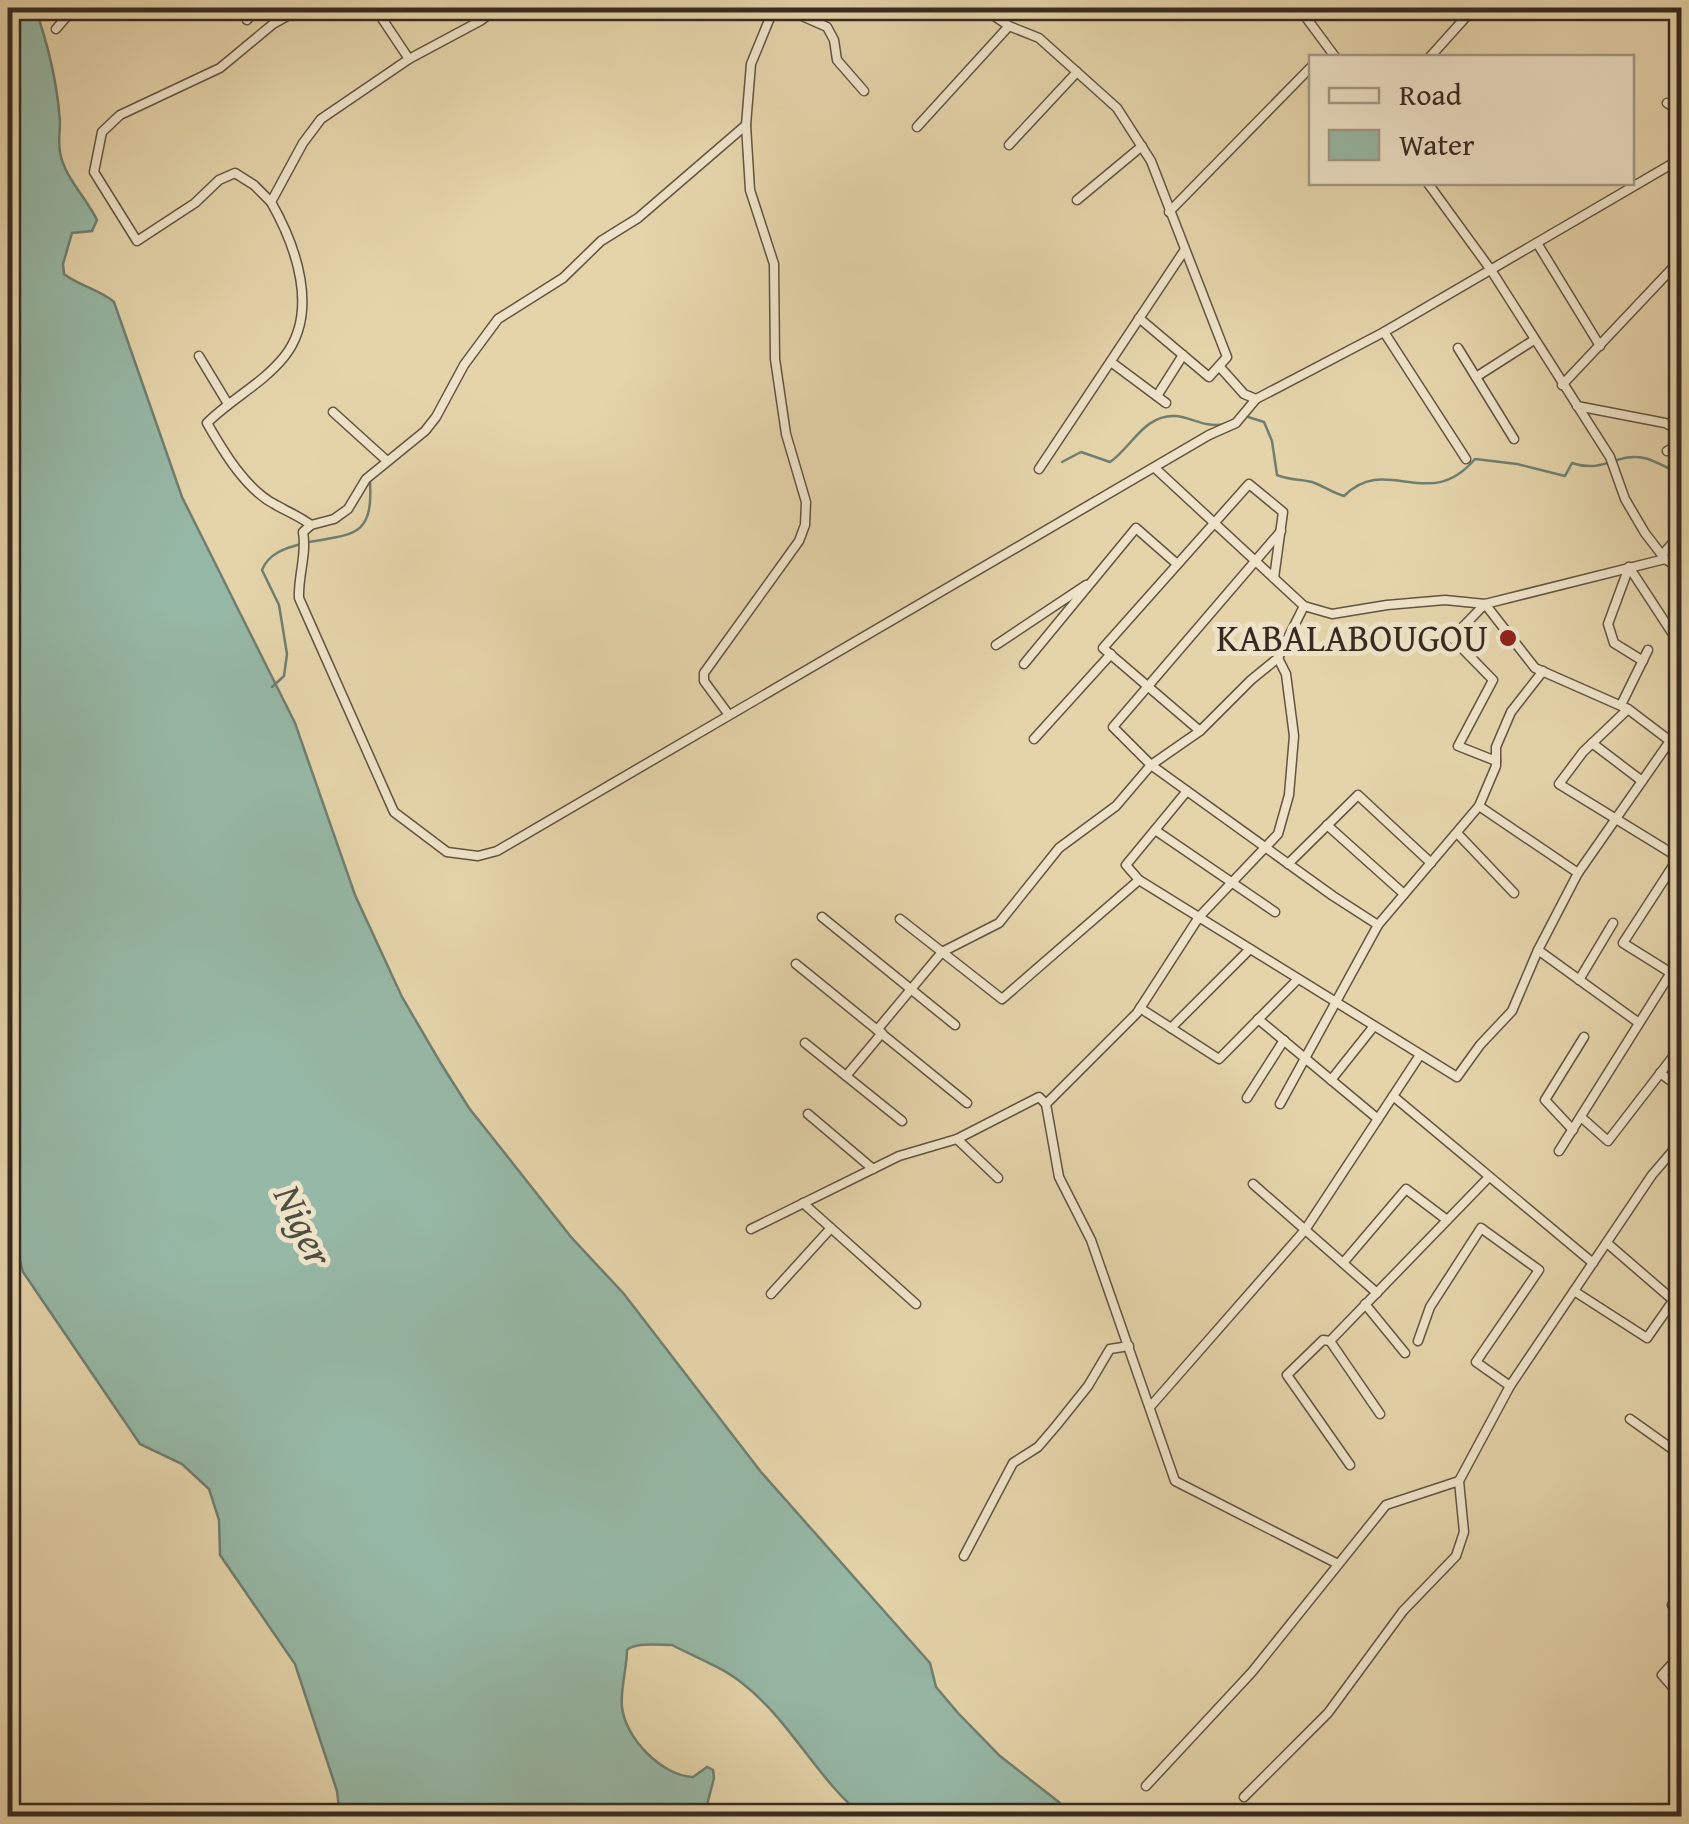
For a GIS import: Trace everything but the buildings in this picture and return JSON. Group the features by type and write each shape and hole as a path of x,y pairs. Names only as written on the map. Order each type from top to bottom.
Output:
{"street":[{"path":"247,20 258,8"},
{"path":"136,241 94,172 102,132 120,115 220,68 273,24 291,14 316,8"},
{"path":"376,8 409,59"},
{"path":"271,202 321,119 409,59 498,8"},
{"path":"730,715 704,682 704,673 798,541 805,525 806,502 786,434 775,359 774,264 750,190 746,125 751,64 774,8"},
{"path":"784,8 827,28 834,40 837,60 864,91"},
{"path":"982,8 1008,26 1039,38 1118,108 1151,162 1227,358 1210,377 1140,318"},
{"path":"1299,8 1334,55"},
{"path":"1433,55 1474,8"},
{"path":"56,29 70,9"},
{"path":"917,127 1008,26"},
{"path":"1323,55 1329,48"},
{"path":"1169,212 1309,69"},
{"path":"1009,145 1077,72"},
{"path":"1667,103 1682,112"},
{"path":"746,125 638,218 601,241 562,278 498,319 464,365 425,430 366,478 348,509 334,520 303,532 299,598 394,812 447,852 478,856 496,851 1208,435 1236,423 1256,400 1384,332 1682,158"},
{"path":"1077,200 1142,146"},
{"path":"126,246 195,203 219,180 235,173 271,202 296,261 303,314 298,334 284,356 246,394 207,423 221,448 272,502 289,508 311,526"},
{"path":"1429,185 1490,270 1612,461 1625,500 1663,557 1682,570"},
{"path":"1538,243 1600,346"},
{"path":"1039,469 1184,251"},
{"path":"1562,385 1682,258"},
{"path":"1384,332 1466,460"},
{"path":"1476,377 1534,340"},
{"path":"1458,348 1514,439"},
{"path":"199,356 228,404"},
{"path":"1157,396 1184,356"},
{"path":"1111,362 1166,403"},
{"path":"1219,366 1244,394 1256,400"},
{"path":"1576,406 1666,423 1682,432"},
{"path":"332,412 386,460"},
{"path":"1667,450 1682,443"},
{"path":"1156,468 1304,606 1332,614 1446,600 1485,604 1663,557 1682,532"},
{"path":"1200,731 1103,648 1249,484 1284,512 1274,578"},
{"path":"1024,664 1136,528 1177,564"},
{"path":"1281,531 1113,727 1151,765 1378,925"},
{"path":"1629,566 1682,648"},
{"path":"1629,566 1608,624 1614,643 1643,661"},
{"path":"996,646 1090,583"},
{"path":"1485,604 1534,668 1624,707 1675,745"},
{"path":"1485,604 1452,638 1493,680 1458,746 1496,761"},
{"path":"846,1076 942,952 999,923 1059,848 1116,806 1151,765 1200,731 1278,658 1304,606"},
{"path":"1648,650 1624,707 1559,784 1680,854 1623,943 1670,973"},
{"path":"1034,738 1111,654"},
{"path":"1046,1104 1140,1008 1199,917 1278,834 1289,795 1294,736 1286,674 1278,658"},
{"path":"1280,1104 1378,925 1479,806 1511,712 1544,671"},
{"path":"1187,791 1126,865 1139,880 1457,1078 1480,1045 1512,1011 1578,873 1642,780 1682,736"},
{"path":"1592,743 1642,780"},
{"path":"1288,864 1358,795 1431,863"},
{"path":"1479,806 1578,873"},
{"path":"1328,825 1404,894"},
{"path":"1154,830 1275,912"},
{"path":"1457,833 1514,892"},
{"path":"900,919 1002,999 1139,880"},
{"path":"822,917 955,1026"},
{"path":"1579,980 1613,922"},
{"path":"1171,1028 1250,949"},
{"path":"1538,950 1640,1023"},
{"path":"1559,1151 1682,956"},
{"path":"796,964 967,1102"},
{"path":"1140,1008 1219,1059 1298,978"},
{"path":"1258,1019 1378,1120"},
{"path":"1331,1080 1374,1026"},
{"path":"1572,1130 1544,1100 1584,1037"},
{"path":"1247,1098 1284,1040"},
{"path":"805,1043 902,1121"},
{"path":"1581,1117 1608,1141 1682,1045"},
{"path":"1150,1407 1305,1230 1420,1054"},
{"path":"1660,1073 1682,1089"},
{"path":"1393,1096 1593,1263"},
{"path":"751,1229 899,1156 956,1139 1039,1097 1046,1104 1060,1177 1091,1240 1174,1481 1338,1564"},
{"path":"808,1114 874,1168"},
{"path":"956,1139 998,1178"},
{"path":"1244,1797 1328,1714 1403,1611 1456,1556 1464,1532 1459,1481 1510,1386 1652,1176 1682,1140"},
{"path":"1330,1341 1490,1177"},
{"path":"1253,1184 1376,1292"},
{"path":"1344,1264 1406,1188 1447,1220"},
{"path":"803,1203 916,1304"},
{"path":"771,1294 831,1228"},
{"path":"1418,1342 1430,1307 1480,1228 1539,1270 1476,1362 1510,1386"},
{"path":"1607,1243 1673,1300"},
{"path":"1574,1292 1647,1338 1682,1288"},
{"path":"1365,1304 1404,1353"},
{"path":"1350,1465 1287,1374 1323,1340 1330,1341 1380,1414"},
{"path":"964,1556 1012,1463 1038,1447 1088,1386 1110,1349 1128,1346"},
{"path":"1630,1419 1681,1454"},
{"path":"1146,1786 1252,1672 1386,1505 1459,1481"},
{"path":"1672,1605 1682,1588"},
{"path":"1682,1652 1662,1675 1682,1698"}],"water":[{"name":"Niger","path":"8,8 35,8 59,106 62,161 97,220 92,231 72,233 64,274 114,302 182,497 295,723 355,895 402,997 440,1062 469,1108 571,1237 624,1294 761,1472 930,1663 936,1687 1000,1756 1060,1803 1070,1816 863,1816 831,1784 775,1714 742,1683 672,1645 655,1644 627,1650 622,1700 625,1719 638,1743 669,1770 693,1777 707,1767 713,1770 704,1816 340,1816 337,1791 295,1664 220,1555 219,1520 209,1489 182,1464 140,1444 23,1272 8,1217"}],"waterway":[{"path":"1245,416 1264,422 1272,441 1277,475 1312,482 1344,496 1360,484 1376,480 1441,482 1458,475 1475,459 1565,476 1572,463 1593,466 1634,457 1654,461 1682,476"},
{"path":"1062,462 1081,452 1110,462 1147,426 1165,417 1224,424"},
{"path":"309,542 358,529 368,513 370,482"},
{"path":"272,687 284,676 287,654 279,605 262,570 273,556 301,544"}],"place":[{"name":"KABALABOUGOU","path":"1508,638"}]}
